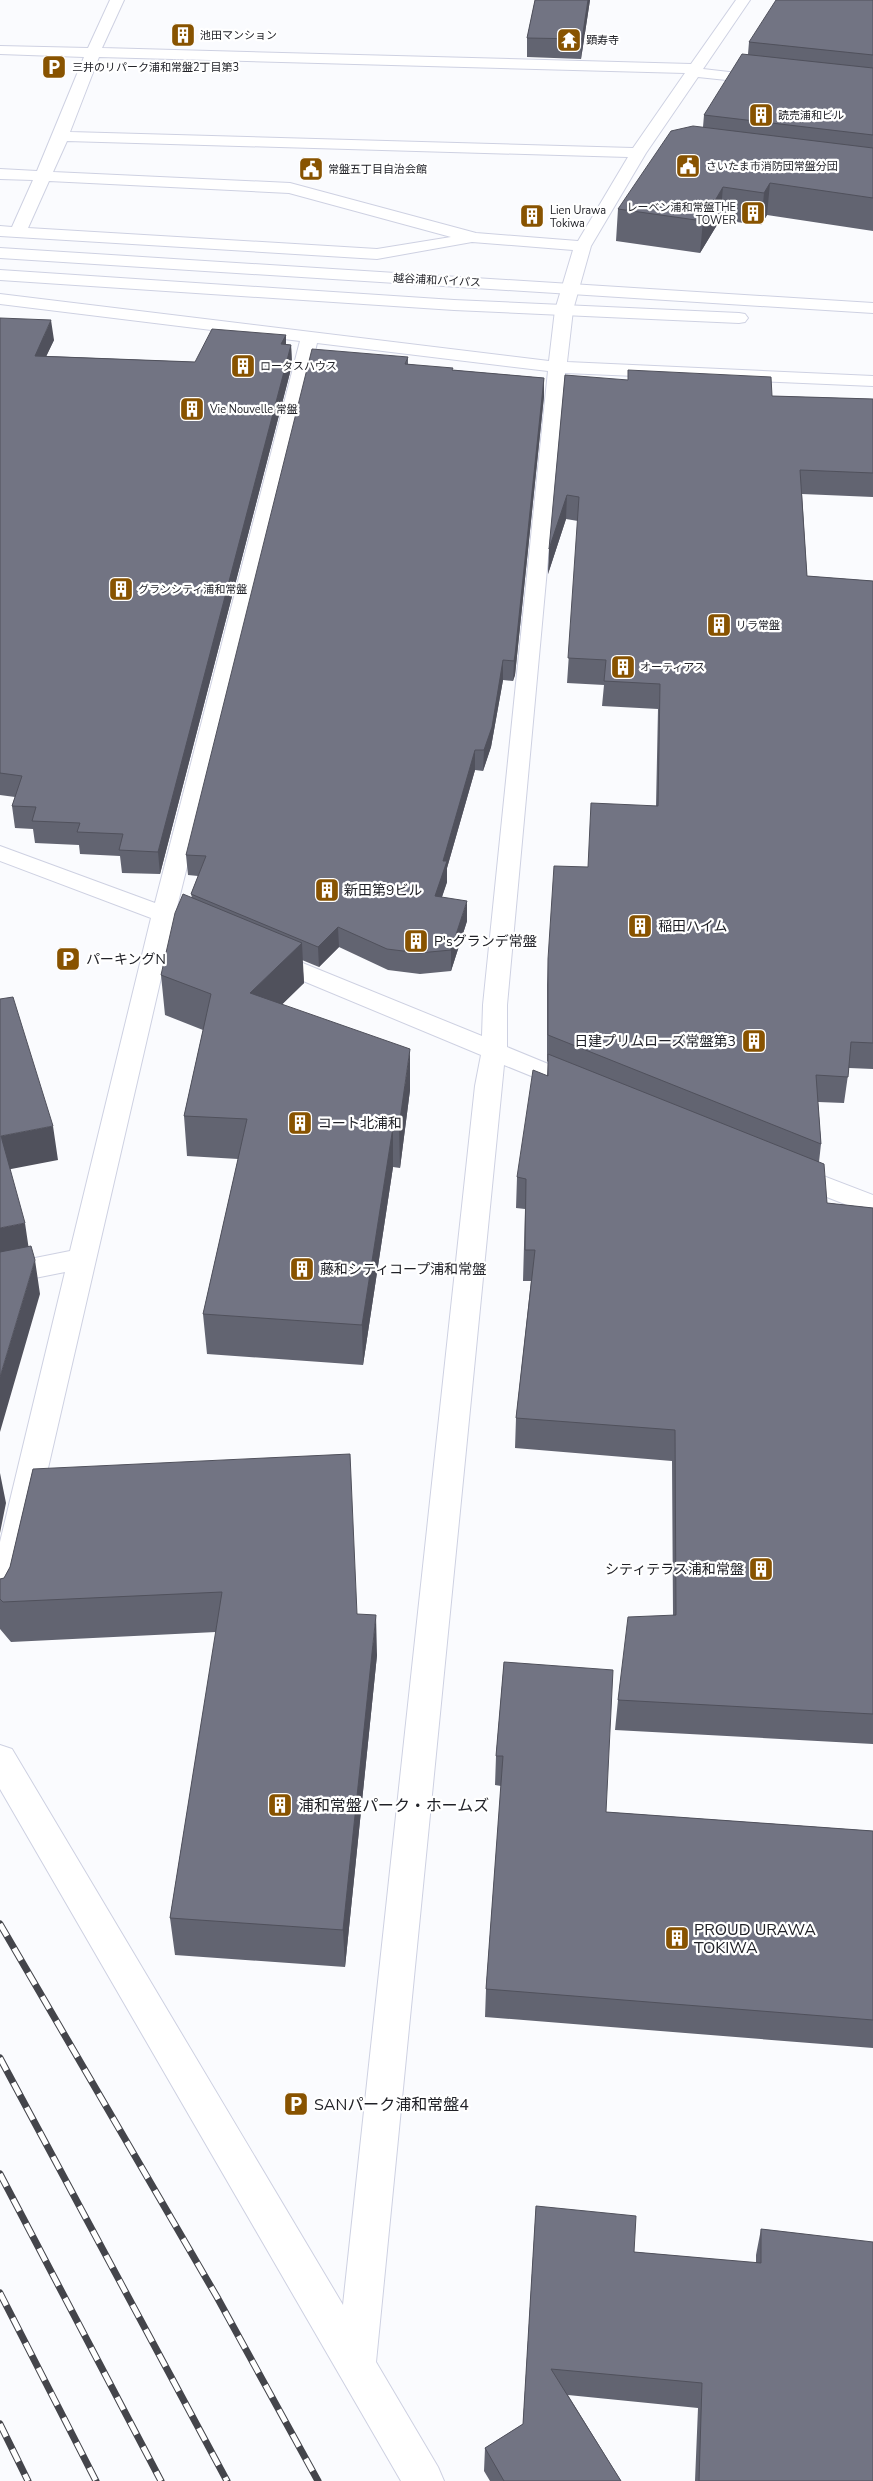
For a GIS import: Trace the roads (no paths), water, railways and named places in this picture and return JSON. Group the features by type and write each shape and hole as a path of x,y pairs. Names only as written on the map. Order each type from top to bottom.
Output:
{"main road":[{"path":"18,232 61,136 92,53 117,0"},
{"path":"356,2364 488,1086 494,1052 495,1005 564,310 583,246 641,149 693,70 743,0"},
{"path":"0,50 693,70 778,82"},
{"path":"61,136 641,149 663,147"},
{"path":"0,174 290,188 475,238 583,246"},
{"path":"0,231 376,254 475,238"},
{"name":"越谷浦和バイパス","path":"0,253 873,308"},
{"name":"越谷浦和バイパス","path":"0,275 454,305 758,319"},
{"path":"0,299 557,367 873,381"},
{"path":"0,1606 164,913 310,337"},
{"path":"0,853 164,913 201,929"},
{"path":"247,948 606,1097"},
{"path":"772,1165 873,1206"},
{"path":"0,1276 82,1259"},
{"path":"0,1759 424,2481"}],"railway":[{"path":"0,1924 217,2297 318,2481"},
{"path":"0,2058 227,2481"},
{"path":"0,2174 161,2481"},
{"path":"0,2293 96,2481"},
{"path":"0,2424 28,2481"}],"place":[{"name":"池田マンション","path":"183,35"},
{"name":"顕寿寺","path":"569,40"},
{"name":"三井のリパーク浦和常盤2丁目第3","path":"54,67"},
{"name":"読売浦和ビル","path":"761,115"},
{"name":"さいたま市消防団常盤分団","path":"688,166"},
{"name":"常盤五丁目自治会館","path":"311,169"},
{"name":"レーベン浦和常盤THE TOWER","path":"753,213"},
{"name":"Lien Urawa Tokiwa","path":"532,216"},
{"name":"ロータスハウス","path":"243,366"},
{"name":"Vie Nouvelle 常盤","path":"192,409"},
{"name":"グランシティ浦和常盤","path":"121,589"},
{"name":"リラ常盤","path":"719,625"},
{"name":"オーティアス","path":"623,667"},
{"name":"新田第9ビル","path":"327,890"},
{"name":"稲田ハイム","path":"640,926"},
{"name":"P'sグランデ常盤","path":"416,941"},
{"name":"パーキングN","path":"68,959"},
{"name":"日建プリムローズ常盤第3","path":"754,1041"},
{"name":"コート北浦和","path":"300,1123"},
{"name":"藤和シティコープ浦和常盤","path":"302,1269"},
{"name":"シティテラス浦和常盤","path":"761,1569"},
{"name":"浦和常盤パーク・ホームズ","path":"280,1805"},
{"name":"PROUD URAWA TOKIWA","path":"677,1938"},
{"name":"SANパーク浦和常盤4","path":"296,2104"}]}
